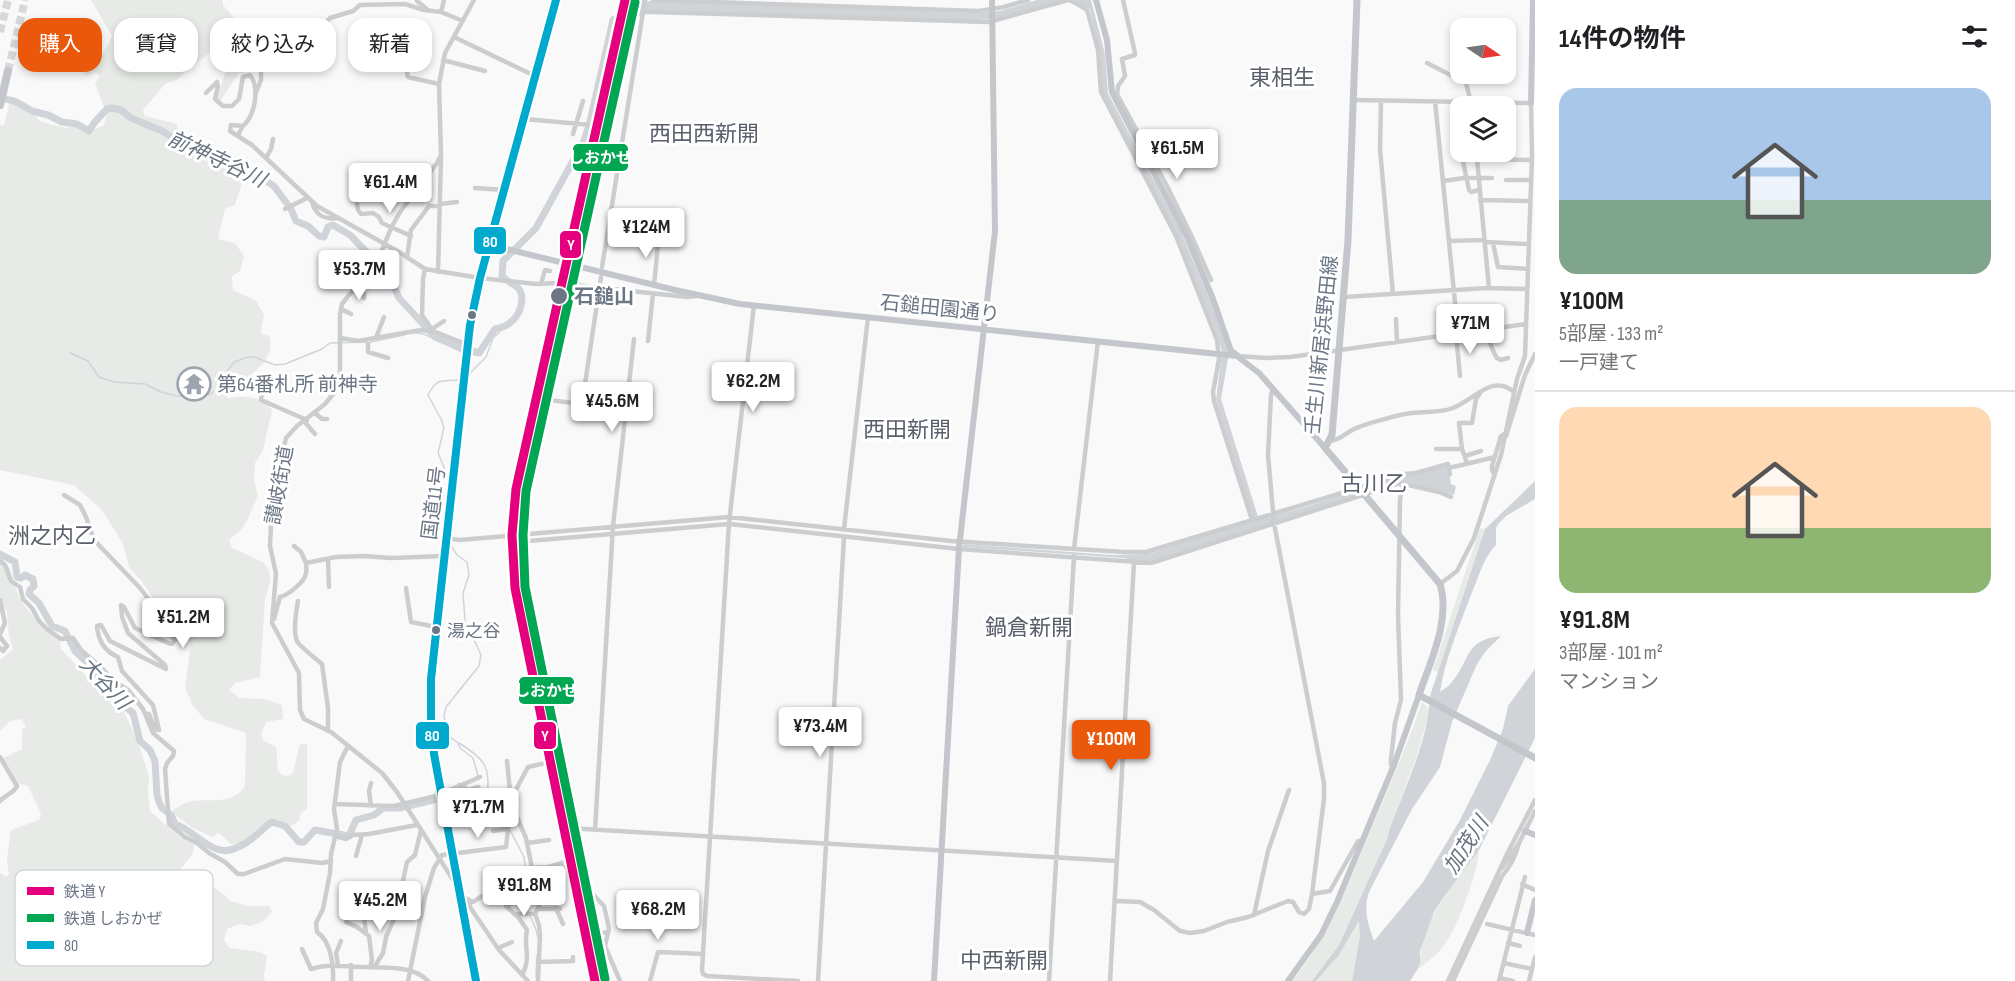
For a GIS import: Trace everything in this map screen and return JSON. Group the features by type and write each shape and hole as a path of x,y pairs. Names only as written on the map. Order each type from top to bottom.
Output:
{"highway":[{"name":"国道11号","path":"476,981 466,900 459,883 434,754 430,710 431,679 470,325 480,278 556,0"},
{"path":"0,105 8,71"}],"main road":[{"name":"壬生川新居浜野田線","path":"1357,0 1344,297 1330,441 1325,448 1440,584"},
{"path":"1440,584 1444,600 1443,614 1421,696 1535,758"}],"street":[{"path":"441,12 444,0"},
{"path":"438,272 441,155 439,84 445,53 474,0"},
{"path":"653,0 969,11 992,10 1028,0"},
{"path":"934,981 960,545 995,231 992,0"},
{"path":"625,21 643,12 992,21 1069,0 1086,9 1098,50 1101,92 1176,236 1217,340 1219,353 1213,392 1214,401 1252,520"},
{"path":"1105,0 1096,2 1107,40 1112,92 1167,186 1211,280"},
{"path":"1123,0 1135,54 1122,58 1125,74 1117,88 1116,96 1187,237 1213,299 1231,351 1237,356 1278,358 1527,324"},
{"path":"1503,442 1525,356 1528,247 1532,228 1533,0"},
{"path":"417,1 428,10"},
{"path":"602,267 644,1"},
{"path":"627,14 644,1"},
{"path":"238,135 250,116 261,80 261,64 272,50 285,45 299,45 335,15 346,14 360,5 405,4 441,12 463,21"},
{"path":"454,37 536,76"},
{"path":"443,60 485,71"},
{"path":"1427,63 1466,83 1469,96"},
{"path":"406,72 408,77 439,84"},
{"path":"206,93 217,82 215,99 223,106 232,106 239,99 243,77 247,75 252,77 255,95"},
{"path":"1353,100 1450,101"},
{"path":"1382,100 1380,149 1393,294"},
{"path":"573,135 583,101"},
{"path":"1435,101 1454,290 1460,376"},
{"path":"1516,103 1531,103"},
{"path":"524,118 592,125"},
{"path":"243,126 231,125 230,131 238,135 288,177 309,200 425,268 480,278 541,284 556,283 687,297 699,295"},
{"path":"266,158 271,150 273,139"},
{"path":"351,314 341,309 349,295 367,278 377,263 392,227 441,155"},
{"path":"1516,158 1533,157"},
{"path":"1463,162 1470,191 1479,190"},
{"path":"1477,162 1489,288"},
{"path":"1443,181 1492,178"},
{"path":"1506,180 1531,180"},
{"path":"475,188 505,190"},
{"path":"1480,200 1532,199"},
{"path":"285,209 309,200"},
{"path":"407,257 411,230 429,206 457,202"},
{"path":"357,204 361,214 373,213 382,223 411,236"},
{"path":"654,285 659,235"},
{"path":"1449,241 1485,241 1535,249"},
{"path":"1493,243 1498,267 1535,274"},
{"name":"石鎚田園通り","path":"490,245 654,285 754,305 1237,356 1259,373 1325,448"},
{"path":"425,268 422,315 433,330"},
{"path":"541,284 544,270 550,271"},
{"path":"516,535 519,491 540,399 582,404 601,277"},
{"path":"357,287 364,293 364,298"},
{"path":"1344,297 1489,288 1527,289"},
{"path":"648,341 653,294"},
{"path":"754,305 729,521 703,974 798,981"},
{"name":"讃岐街道","path":"341,309 340,380 332,396 315,413 290,432 285,441 279,486 272,504 270,546 276,574 273,592 273,625 299,673 300,710 304,719 328,731 382,773 397,792 455,882 459,883"},
{"path":"1484,309 1486,329 1497,358 1501,360 1508,358"},
{"path":"1527,309 1535,310"},
{"path":"376,338 384,317"},
{"path":"844,529 868,317"},
{"path":"1396,319 1397,342"},
{"path":"433,330 444,321"},
{"path":"340,340 368,342 376,338 411,331 433,330 468,345"},
{"path":"595,830 613,530 634,339"},
{"path":"1074,549 1098,341"},
{"path":"368,342 367,350 370,353 388,358"},
{"path":"1440,584 1457,571 1470,546 1525,375 1535,354"},
{"path":"264,376 261,400 304,417 315,434"},
{"path":"1330,441 1336,441 1357,427 1412,413 1447,410 1463,403 1489,386 1503,385 1514,392"},
{"path":"1114,901 1140,902 1154,910 1175,928 1190,933 1254,915 1288,901 1295,904 1299,912 1304,914 1309,909 1324,799 1324,783 1274,523 1268,455 1271,395 1274,389"},
{"path":"1467,463 1462,449 1459,423 1472,423 1476,399 1481,391"},
{"path":"315,413 322,419 327,419"},
{"path":"1494,474 1492,470 1500,436 1504,434"},
{"path":"1436,449 1462,449"},
{"path":"1465,456 1481,451"},
{"path":"446,538 459,540 729,521 844,529 960,545 1124,552 1154,551 1252,520 1361,491 1448,464 1450,471 1467,463 1495,457"},
{"path":"729,521 844,537 960,545 1134,562 1156,561 1274,523 1361,491 1402,484 1451,497"},
{"path":"1394,767 1390,759 1401,700 1398,615 1402,484"},
{"path":"64,495 80,505 94,540 140,588 149,600 160,623 175,640 172,644 168,643 135,628 124,606 121,605 124,628 165,665 166,669 110,641 101,625 97,626 104,648 119,659 119,667 153,705 159,730 155,729 149,714 145,714"},
{"path":"525,979 498,948 466,900 478,899 529,868 548,867 576,859 576,852 571,844 524,610 518,575 517,542 613,530"},
{"path":"818,981 844,537"},
{"path":"273,625 280,597 302,583 307,572 306,562 301,552 294,546"},
{"path":"306,562 363,556 391,558 444,556"},
{"path":"1049,981 1074,556"},
{"path":"328,559 329,587"},
{"path":"0,561 5,565 11,581 20,587 23,598 43,626 61,639 73,638 81,650 112,680 128,690 145,714 153,733 174,751 166,765 165,774 168,820 172,828 200,844 209,853 241,874 285,859 322,863 331,861"},
{"path":"1110,981 1134,562"},
{"path":"406,588 411,622 436,627"},
{"path":"0,600 5,623 0,636 7,646 3,651 0,648"},
{"path":"298,601 295,617 296,637 300,646 322,664 328,708 328,731"},
{"path":"1288,981 1310,952 1330,917 1394,767 1421,696"},
{"path":"335,965 322,935 317,932 316,923 323,909 337,829 335,804 340,762 348,746"},
{"path":"0,757 17,786 0,801"},
{"path":"511,801 528,767 554,761"},
{"path":"408,981 425,897 442,855 505,848 511,801 507,762"},
{"path":"335,804 404,806 441,794 480,777"},
{"path":"371,783 369,791 371,806"},
{"path":"459,785 469,790 478,787 487,805 507,830"},
{"path":"1254,915 1268,851 1289,790"},
{"path":"1448,981 1499,870 1535,800"},
{"path":"511,801 516,808 527,843 531,879 543,885"},
{"path":"479,807 487,805"},
{"path":"1499,870 1505,866 1535,811"},
{"path":"335,836 346,838 353,835 419,828 415,855 407,862 383,953 372,967"},
{"path":"568,828 1117,861"},
{"path":"493,831 507,830"},
{"path":"1525,831 1535,836"},
{"path":"356,856 362,835"},
{"path":"527,843 549,840"},
{"path":"1312,894 1330,891 1358,841 1363,841"},
{"path":"1453,981 1519,843"},
{"path":"573,859 578,879 603,906 609,922 606,950 620,981"},
{"path":"538,981 540,936 536,911 540,889 567,868 563,862"},
{"path":"1513,981 1500,980 1525,877"},
{"path":"504,882 513,903 506,906 527,930 528,959 525,979"},
{"path":"1522,884 1535,890"},
{"path":"1527,933 1534,905"},
{"path":"514,914 558,909 563,924"},
{"path":"364,917 366,933"},
{"path":"346,922 369,936 372,967"},
{"path":"587,922 588,931 608,933"},
{"path":"1487,924 1535,935"},
{"path":"333,981 336,953 341,941"},
{"path":"498,948 512,942"},
{"path":"1508,943 1520,946"},
{"path":"327,948 338,948"},
{"path":"302,949 311,969 335,965 372,967 419,973 428,981"},
{"path":"650,981 658,952 703,954"},
{"path":"538,962 573,961 573,957"},
{"path":"1529,981 1535,957"},
{"path":"1504,963 1532,969"},
{"path":"351,965 351,981"}],"shaded area":[{"path":"91,0 223,0 223,5 234,18 210,18 210,52 198,62 198,18 114,18 114,72 186,72 176,80 165,84 143,110 145,116 177,124 176,139 204,151 211,160 226,169 239,172 243,180 235,205 225,209 218,239 235,243 244,256 240,271 232,276 233,290 256,301 264,315 262,334 269,336 270,346 264,362 250,375 225,388 224,393 228,398 258,399 272,410 263,450 255,463 254,481 258,496 244,526 229,539 232,548 263,562 269,571 270,582 265,600 260,677 235,683 229,690 239,698 264,699 282,705 283,719 266,722 261,735 264,741 276,747 278,770 282,775 288,776 293,773 300,744 307,744 307,809 301,813 299,821 289,827 272,821 249,839 232,845 219,833 212,837 191,827 173,813 174,809 190,802 228,799 245,786 246,733 204,719 192,704 185,687 191,643 173,628 143,583 129,567 123,544 102,510 74,485 0,470 0,125 4,125 9,105 17,98 30,105 38,120 51,125 68,128 81,124 95,129 104,125 107,115 95,84 100,76 95,72 102,72 102,55 112,36"},
{"path":"82,72 95,72 87,76"},
{"path":"225,72 246,72 239,73 220,101 217,99"},
{"path":"1480,528 1485,529 1438,672 1433,670"},
{"path":"0,557 8,566 18,595 29,611 59,637 61,649 85,675 122,707 138,742 149,776 150,811 180,837 194,844 193,853 180,870 15,870 15,966 213,966 213,888 231,901 247,906 269,906 272,912 262,922 250,926 240,924 227,929 224,940 229,948 260,952 267,956 265,981 0,981 0,873 6,877 9,874 7,860 11,830 39,820 41,814 28,786 17,783 3,758 22,749 22,729 26,727 22,719 10,721 0,731 0,660 13,649 9,636 7,612 0,601"},
{"path":"1422,702 1430,710 1417,755 1387,839 1339,945 1312,981 1292,981 1316,948 1343,895 1396,771"},
{"path":"1479,850 1471,884 1450,936 1439,951 1417,970 1423,939 1430,922 1449,890"},
{"path":"1360,920 1360,936 1352,981 1316,981 1339,955"}],"water":[{"path":"1037,0 1062,0 996,19 977,20 645,10 622,20 622,17 646,1 978,13 1000,11"},
{"path":"1075,0 1091,0 1105,54 1108,93 1181,232 1211,302 1229,353 1221,399 1259,520 1405,475 1446,466 1448,466 1451,484 1456,486 1454,495 1401,482 1150,561 963,547 963,544 1113,555 1148,554 1254,521 1216,400 1222,352 1217,334 1179,239 1103,95 1100,53 1090,10"},
{"name":"加茂川","path":"1535,481 1535,499 1506,516 1496,528 1496,545 1481,569 1453,643 1440,692 1457,675 1474,647 1489,638 1501,636 1477,664 1452,722 1440,767 1412,809 1369,892 1366,911 1374,941 1423,882 1460,820 1490,760 1503,729 1508,706 1535,669 1535,738 1479,850 1434,912 1420,951 1420,963 1410,981 1352,981 1360,936 1359,921 1339,955 1316,981 1312,981 1339,945 1387,839 1421,746 1429,712 1430,696 1485,529"}],"waterway":[{"name":"前神寺谷川","path":"0,98 14,101 32,111 62,122 77,124 89,131 107,109 121,110 131,118 162,131 180,142 230,164 245,168 274,186 291,209 296,221 308,226 319,236 324,237 328,227 333,225 350,235 389,275 399,298 435,337 479,353 495,329 509,324 520,309 522,296 516,286 502,276 503,261 536,228 584,141 613,20 630,15"},
{"path":"467,376 486,357 493,338 506,326"},
{"name":"前神寺谷川","path":"415,333 424,334 462,352 464,349"},
{"path":"371,342 404,335"},
{"path":"70,353 88,361 99,377 114,382 145,384 161,392 177,396 196,397 210,394 219,384 224,384 228,370 234,362 248,357 275,365 285,364 322,349 330,343 366,342"},
{"path":"443,536 449,479 438,453 444,428 428,395 438,382 461,380"},
{"path":"450,544 457,555 467,562 469,575 463,593 465,620 481,655 479,666 446,707 444,716 448,735 473,758 478,776"},
{"name":"大谷川","path":"0,554 15,562 17,577 21,578 25,575 33,579 34,586 29,594 39,603 52,626 65,631 75,651 95,670 99,679 109,686 118,701 133,713 140,741 150,750 155,761 157,795 162,808 171,815 175,824 213,848 229,850 240,846 272,822 285,826 299,842 304,842 315,830 349,836 356,820 374,815 383,808 400,808 437,799"},
{"path":"459,743 475,754 484,765 488,778 487,797"},
{"name":"大谷川","path":"443,796 460,788"},
{"path":"510,830 524,857 525,867"},
{"path":"524,871 527,908 538,938"},
{"path":"536,977 537,955"}],"tunnel":[{"path":"0,32 8,0"},
{"path":"8,71 25,0"}],"railway":[{"path":"533,411 549,323 572,236"}],"rail line":[{"name":"Y","path":"595,981 515,588 512,535 516,489 625,0"},
{"name":"しおかぜ","path":"605,979 525,587 523,535 526,491 635,2"}],"transit line":[{"name":"80","path":"476,981 434,754 431,679 470,325 480,278 556,0"}],"place":[{"name":"石鎚山","path":"559,296"},
{"name":"第64番札所 前神寺","path":"194,384"},
{"name":"湯之谷","path":"436,630"}],"district":[{"name":"東相生","path":"1282,77"},
{"name":"西田西新開","path":"704,133"},
{"name":"西田新開","path":"907,429"},
{"name":"古川乙","path":"1374,483"},
{"name":"洲之内乙","path":"52,535"},
{"name":"鍋倉新開","path":"1029,627"},
{"name":"中西新開","path":"1004,960"}]}
